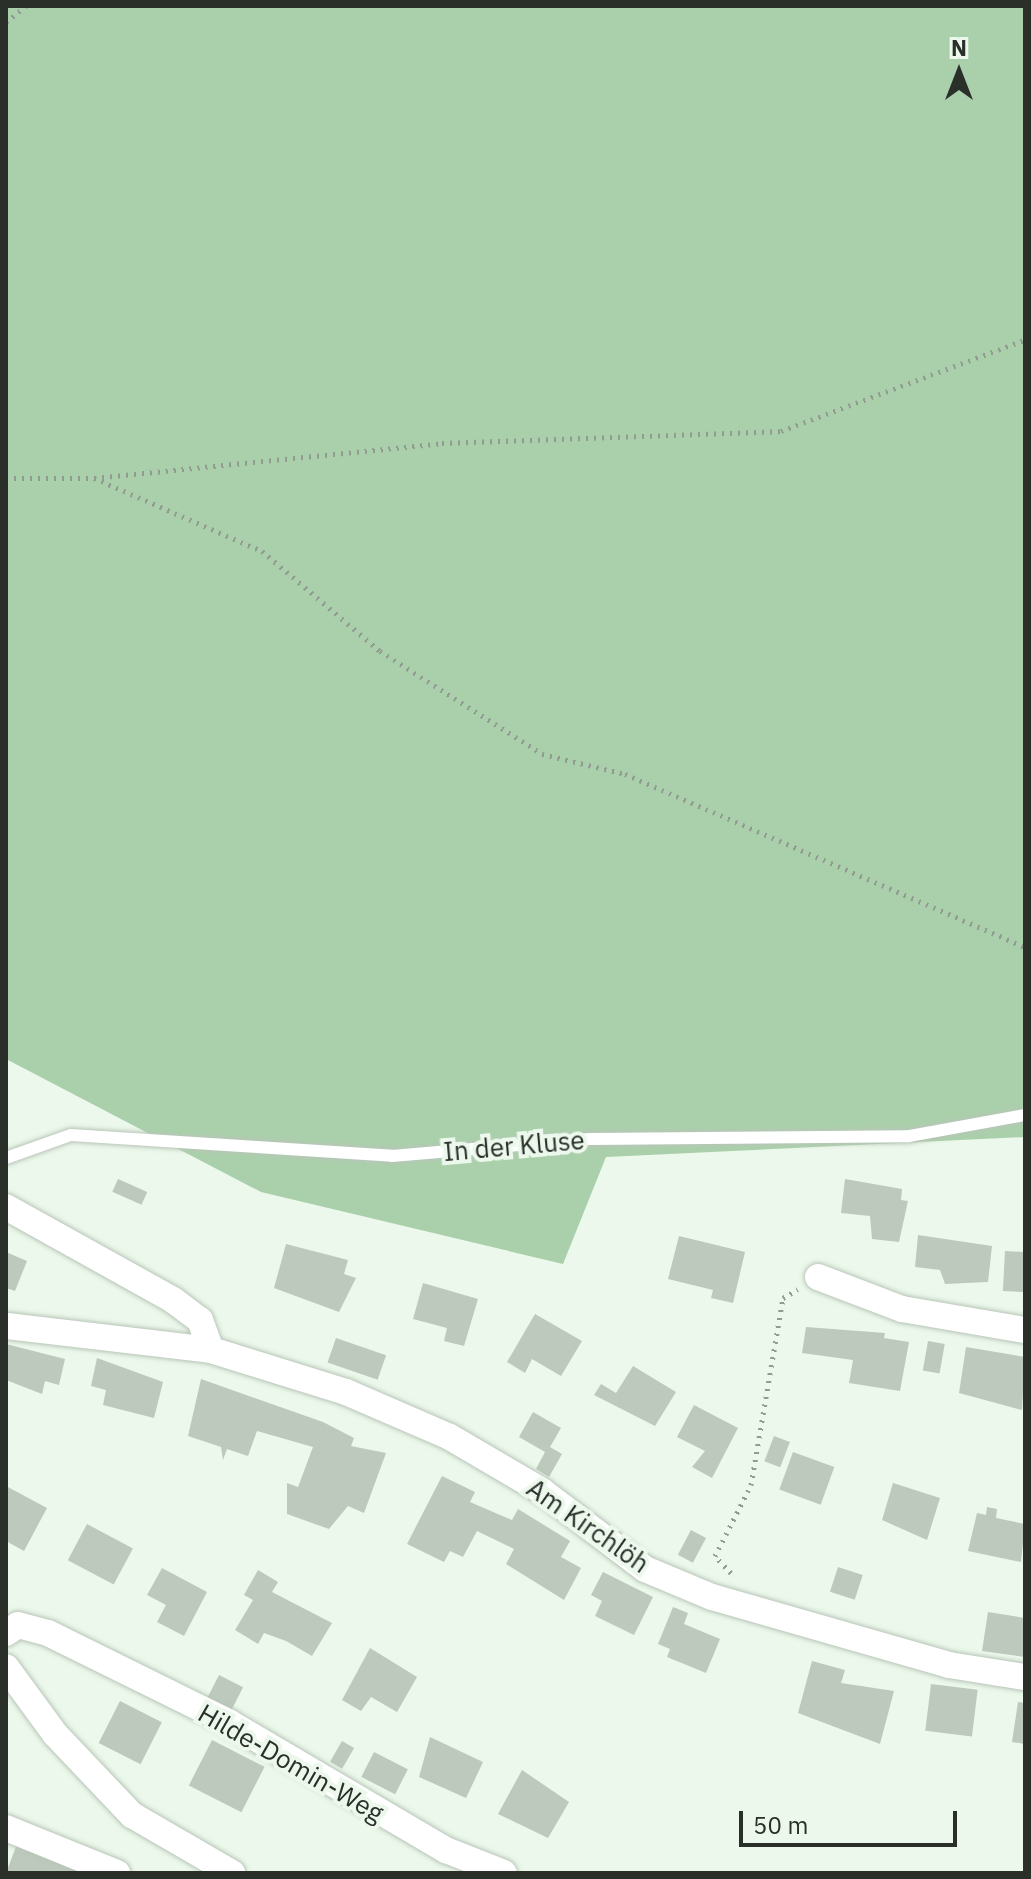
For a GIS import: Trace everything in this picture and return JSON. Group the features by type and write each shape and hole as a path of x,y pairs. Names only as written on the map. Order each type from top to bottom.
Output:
{"street":[{"path":"6,1207 173,1300 200,1320 211,1350"},
{"path":"818,1277 902,1309 1025,1330"},
{"name":"Am Kirchlöh","path":"7,1326 211,1350 346,1392 450,1437 542,1491 645,1569 712,1597 949,1665 1025,1677"},
{"name":"Hilde-Domin-Weg","path":"6,1633 25,1625 55,1637 230,1723 446,1850 504,1873"},
{"path":"6,1667 55,1734 132,1815 232,1873"},
{"path":"6,1828 117,1873"}],"lane":[{"name":"In der Kluse","path":"6,1158 71,1135 392,1156 589,1139 909,1136 1025,1115"}],"path":[{"path":"6,22 26,6"},
{"path":"6,478 94,478 442,443 781,431 1025,340"},
{"path":"94,478 262,551 380,651 542,754 625,774 1025,947"},
{"path":"736,1578 715,1556 751,1485 783,1298 818,1277"}],"green space":[{"path":"6,6 1025,6 1025,1137 606,1157 563,1264 261,1192 6,1059"}],"building":[{"path":"118,1179 147,1192 142,1205 112,1192"},
{"path":"845,1179 902,1189 901,1200 908,1201 899,1242 872,1239 870,1216 841,1213"},
{"path":"918,1235 992,1246 988,1282 945,1284 940,1270 915,1267"},
{"path":"679,1236 745,1252 733,1303 711,1298 713,1290 668,1279"},
{"path":"286,1244 348,1260 344,1274 356,1278 339,1312 274,1288"},
{"path":"1005,1251 1025,1252 1023,1292 1003,1291"},
{"path":"6,1252 27,1261 15,1291 6,1288"},
{"path":"423,1283 478,1299 464,1346 444,1341 447,1328 413,1319"},
{"path":"535,1314 582,1341 561,1376 532,1359 525,1373 507,1362"},
{"path":"806,1327 885,1333 884,1338 909,1342 900,1391 849,1383 853,1360 802,1353"},
{"path":"336,1338 386,1355 378,1380 328,1363"},
{"path":"928,1341 945,1344 940,1373 923,1371"},
{"path":"6,1344 65,1359 59,1385 45,1381 42,1394 6,1380"},
{"path":"966,1347 1025,1357 1022,1410 959,1393"},
{"path":"97,1358 163,1382 154,1418 103,1405 106,1390 91,1386"},
{"path":"633,1366 676,1392 655,1426 594,1395 601,1384 616,1393"},
{"path":"201,1379 323,1422 354,1438 351,1446 386,1453 364,1513 348,1506 329,1529 287,1514 287,1483 298,1487 313,1447 257,1431 248,1456 227,1449 223,1460 221,1447 188,1436"},
{"path":"694,1405 738,1428 712,1478 692,1467 705,1451 677,1437"},
{"path":"533,1412 561,1428 550,1447 562,1454 549,1477 536,1469 545,1452 519,1437"},
{"path":"774,1436 790,1442 780,1467 764,1461"},
{"path":"793,1452 834,1467 821,1505 779,1490"},
{"path":"442,1476 475,1492 470,1502 512,1520 518,1509 570,1541 561,1557 581,1568 564,1600 506,1564 514,1549 477,1531 463,1557 450,1551 444,1562 407,1544"},
{"path":"893,1483 940,1498 927,1540 882,1520"},
{"path":"6,1486 47,1508 24,1551 6,1541"},
{"path":"987,1507 997,1509 996,1518 1025,1524 1021,1562 968,1551 977,1513 986,1515"},
{"path":"87,1524 133,1548 114,1585 68,1560"},
{"path":"691,1530 706,1538 693,1563 678,1555"},
{"path":"838,1567 863,1575 855,1600 830,1592"},
{"path":"162,1568 207,1592 184,1636 157,1622 166,1605 147,1595"},
{"path":"258,1570 278,1582 272,1592 332,1623 312,1656 264,1633 258,1644 235,1630 253,1600 244,1595"},
{"path":"603,1572 653,1597 634,1635 595,1616 602,1601 591,1595"},
{"path":"673,1607 688,1613 684,1624 720,1639 706,1673 667,1657 670,1649 658,1644"},
{"path":"988,1612 1025,1618 1025,1657 982,1651"},
{"path":"370,1648 417,1677 397,1712 371,1697 361,1711 342,1700"},
{"path":"812,1661 845,1670 841,1683 894,1691 880,1744 798,1713"},
{"path":"219,1675 243,1687 231,1710 207,1698"},
{"path":"931,1684 978,1690 972,1736 925,1731"},
{"path":"120,1701 162,1722 141,1764 99,1743"},
{"path":"1018,1702 1025,1703 1025,1744 1012,1742"},
{"path":"430,1737 483,1762 466,1798 419,1777"},
{"path":"212,1740 265,1767 241,1812 189,1785"},
{"path":"342,1741 354,1748 342,1769 330,1762"},
{"path":"374,1752 408,1769 395,1794 361,1777"},
{"path":"522,1770 569,1802 548,1838 498,1814"},
{"path":"17,1844 81,1868 79,1873 6,1873"}]}
